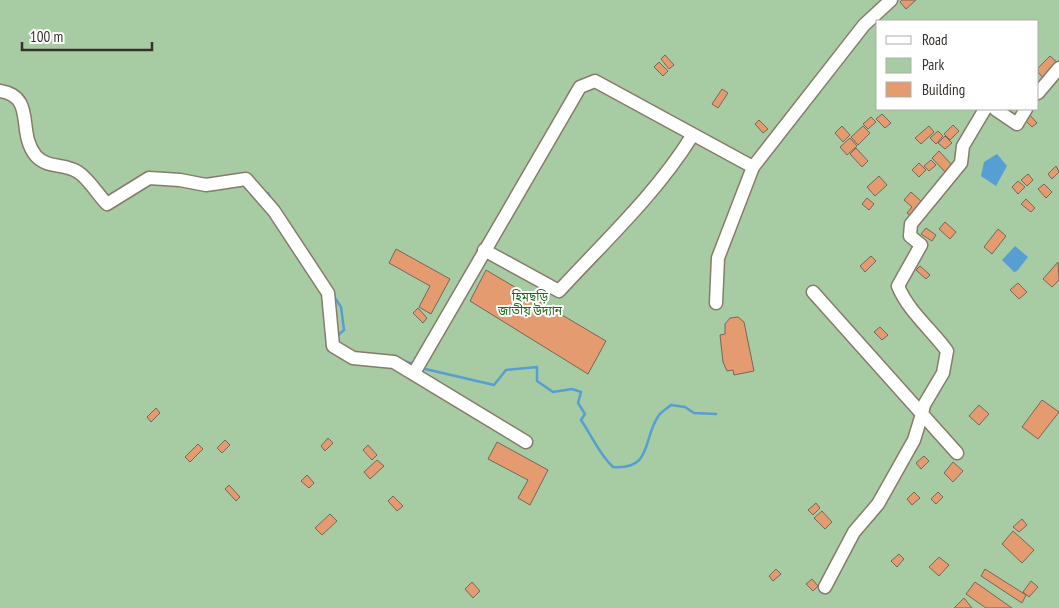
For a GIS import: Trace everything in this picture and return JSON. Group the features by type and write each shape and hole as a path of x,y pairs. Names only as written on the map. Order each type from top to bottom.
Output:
{"street":[{"path":"716,303 718,258 752,167 864,25 891,0"},
{"path":"1039,91 1059,68"},
{"path":"526,442 419,379 417,367 580,87 595,81 692,136 752,167"},
{"path":"0,91 11,93 24,106 25,137 36,156 48,165 68,167 80,173 107,204 149,178 180,180 206,185 246,179 274,211 328,293 333,346 352,358 394,362 417,367"},
{"path":"826,587 854,532 878,504 914,440 924,405 943,373 947,351 904,299 898,286 921,245 910,236 911,224 961,163 963,146 984,110"},
{"path":"996,110 1017,124 1025,110"},
{"path":"484,250 559,291 653,190 675,164 692,136"},
{"path":"813,292 957,454"}],"green space":[{"name":"হিমছড়ি জাতীয় উদ্যান","path":"0,0 1059,0 1059,608 0,608"}],"water":[{"path":"997,154 1007,166 996,186 981,176 984,162"},
{"path":"1015,246 1028,257 1017,271 1014,272 1002,260"}],"building":[{"path":"902,0 916,0 906,9 900,2"},
{"path":"665,55 674,65 669,69 661,59"},
{"path":"1050,56 1059,64 1044,79 1039,73 1039,67"},
{"path":"659,62 668,71 663,76 654,67"},
{"path":"722,89 728,93 718,108 712,104"},
{"path":"882,114 891,123 885,128 876,119"},
{"path":"1029,114 1037,123 1032,127 1024,119"},
{"path":"871,117 876,122 868,129 863,124"},
{"path":"759,120 768,129 763,133 755,124"},
{"path":"953,125 959,131 950,140 944,134"},
{"path":"842,126 850,135 843,142 835,133"},
{"path":"863,126 870,133 858,145 851,137"},
{"path":"929,126 934,132 921,144 915,138"},
{"path":"938,131 943,136 936,144 930,138"},
{"path":"945,136 952,143 945,149 938,143"},
{"path":"850,138 857,146 847,155 840,147"},
{"path":"856,148 868,161 862,167 850,154"},
{"path":"939,151 953,166 946,173 932,158"},
{"path":"931,160 936,165 929,171 924,166"},
{"path":"919,163 926,170 919,177 912,170"},
{"path":"1056,166 1059,172 1052,179 1048,174"},
{"path":"1028,174 1033,180 1027,186 1021,180"},
{"path":"879,176 887,185 875,196 867,187"},
{"path":"1018,181 1025,187 1018,194 1012,187"},
{"path":"1044,184 1052,192 1046,198 1038,189"},
{"path":"911,192 923,203 911,216 907,213 912,207 904,200"},
{"path":"867,198 874,204 869,210 862,204"},
{"path":"1026,199 1035,208 1031,212 1021,204"},
{"path":"945,222 956,232 950,239 939,229"},
{"path":"926,228 936,235 932,241 921,234"},
{"path":"998,229 1006,236 992,254 984,247"},
{"path":"396,249 450,279 431,314 419,307 430,286 389,263"},
{"path":"871,256 876,261 865,272 860,266"},
{"path":"1058,262 1059,280 1052,287 1043,279"},
{"path":"920,266 930,275 926,279 916,270"},
{"path":"486,270 606,341 588,374 470,301"},
{"path":"1018,283 1027,292 1019,299 1010,290"},
{"path":"418,308 427,318 423,323 413,313"},
{"path":"738,317 744,322 754,371 734,375 733,370 727,371 723,362 720,335 725,334 725,324 730,318"},
{"path":"880,327 888,335 882,340 874,332"},
{"path":"1042,400 1059,412 1038,439 1022,427"},
{"path":"979,405 989,414 979,425 969,416"},
{"path":"156,408 160,413 151,422 147,417"},
{"path":"328,438 333,443 325,451 321,446"},
{"path":"225,440 230,445 222,453 217,448"},
{"path":"497,442 548,470 530,505 518,498 528,480 488,459"},
{"path":"198,444 203,449 190,462 185,457"},
{"path":"368,445 377,455 372,460 363,450"},
{"path":"924,456 929,461 921,469 916,463"},
{"path":"377,460 384,466 370,479 364,472"},
{"path":"953,462 963,471 953,482 944,473"},
{"path":"307,475 314,483 309,488 301,481"},
{"path":"229,485 240,497 236,501 225,489"},
{"path":"914,492 920,498 912,505 907,499"},
{"path":"938,492 943,497 936,504 931,499"},
{"path":"393,496 403,506 397,511 388,501"},
{"path":"816,503 820,508 813,515 808,510"},
{"path":"822,511 832,522 825,529 814,518"},
{"path":"330,514 337,521 322,535 315,528"},
{"path":"1022,519 1027,525 1019,532 1013,527"},
{"path":"1013,531 1034,550 1022,563 1002,544"},
{"path":"899,554 904,559 897,567 891,561"},
{"path":"939,557 949,565 939,576 929,567"},
{"path":"776,569 781,574 773,581 769,576"},
{"path":"985,569 1026,595 1022,603 981,576"},
{"path":"812,579 818,586 813,591 806,584"},
{"path":"1031,581 1038,587 1029,597 1023,592"},
{"path":"472,582 480,591 473,598 465,589"},
{"path":"975,582 1012,608 986,608 966,594"},
{"path":"964,598 972,608 954,608"}],"waterway":[{"path":"268,193 272,200"},
{"path":"333,295 341,307 344,330 337,336"},
{"path":"400,360 414,364"},
{"path":"421,368 494,385 506,370 537,367 537,381 553,392 572,389 581,392 578,403 585,414 581,420 600,451 613,467 626,467 635,464 641,458 659,415 671,405 685,407 694,413 716,414"}]}
